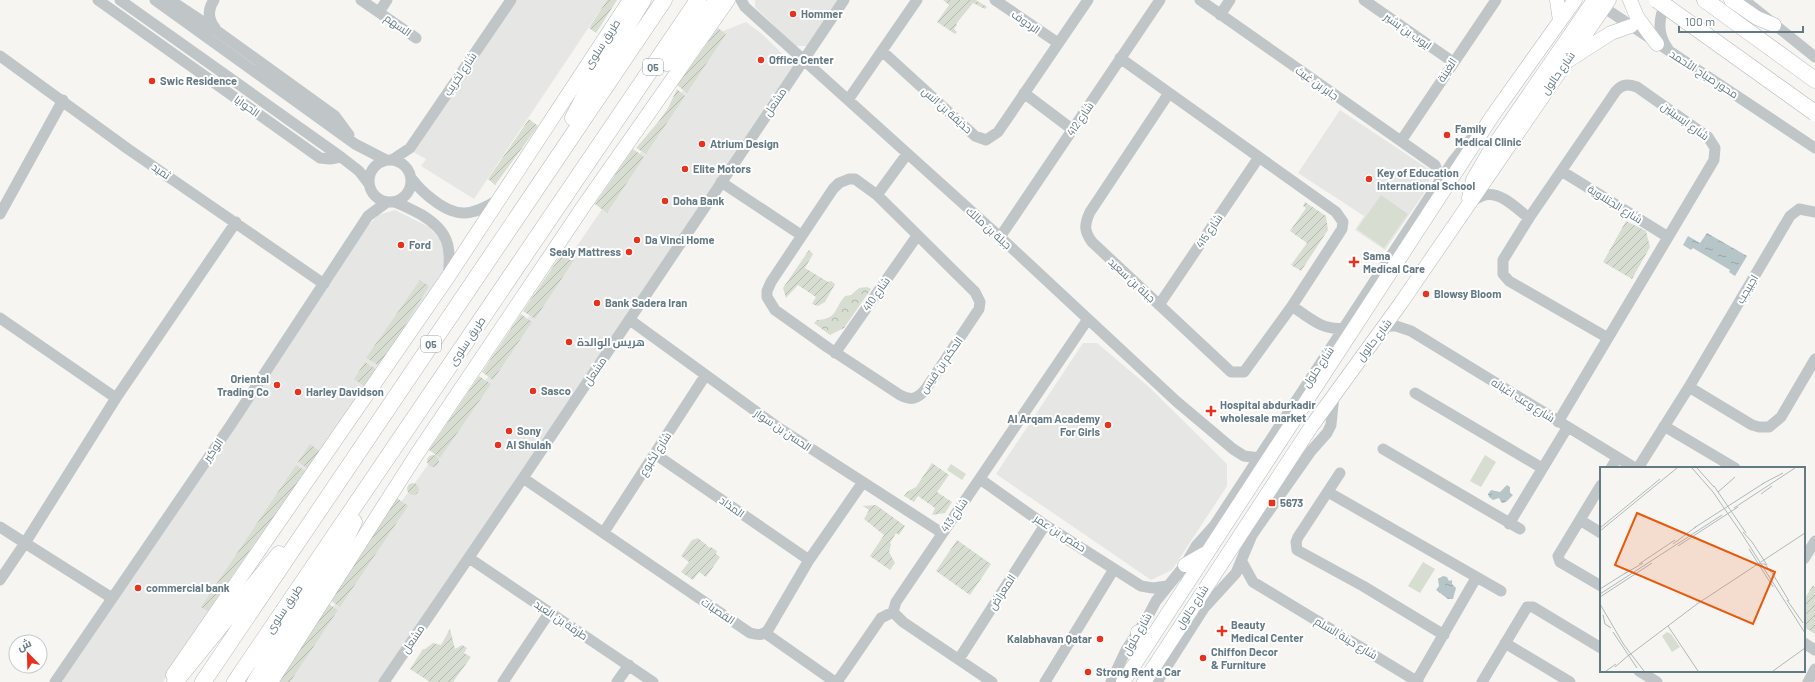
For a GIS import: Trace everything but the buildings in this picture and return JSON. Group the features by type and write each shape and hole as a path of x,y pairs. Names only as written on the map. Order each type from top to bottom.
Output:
{"highway":[{"path":"546,173 584,97 643,0"},
{"name":"Q5","path":"203,682 315,514 664,0"},
{"name":"طريق سلوى","path":"234,682 698,0"},
{"path":"1657,0 1815,113"},
{"path":"1705,0 1815,80"},
{"path":"608,133 723,2"},
{"path":"255,682 346,538 384,463"},
{"path":"175,682 262,573 315,514"}],"main road":[{"name":"طريق سلوى","path":"168,682 448,277 630,0"},
{"path":"1557,0 1560,21"},
{"name":"شارع حالول","path":"1122,682 1493,115 1574,0"},
{"path":"1630,0 1637,17 1657,44"},
{"path":"1731,0 1757,18 1774,25"},
{"name":"طريق سلوى","path":"271,682 417,454 723,2"},
{"path":"1468,204 1473,180 1485,159 1599,2"},
{"name":"شارع حالول","path":"1144,682 1231,547 1334,394 1401,303 1565,62 1599,2"},
{"path":"1565,62 1611,33 1631,26"},
{"path":"1324,375 1326,355"},
{"path":"1185,565 1207,553"},
{"path":"1138,632 1140,655"}],"street":[{"name":"الحوايا","path":"98,0 320,158 330,159 341,157"},
{"name":"الحوايا","path":"120,0 341,157 359,171 371,189"},
{"path":"155,0 355,144 389,160 402,164 418,188 448,210 458,213 474,212 498,200"},
{"path":"170,0 217,31 335,116 355,144"},
{"name":"السهم","path":"361,0 416,38"},
{"name":"السهم","path":"379,12 387,0"},
{"name":"شارع لخريب","path":"389,160 402,155 410,148 511,0"},
{"name":"مشعل","path":"384,682 630,320 844,0"},
{"path":"848,100 917,0"},
{"name":"الردوف","path":"995,0 1058,43"},
{"name":"حذيفة بن انس","path":"882,51 978,138 986,140 994,136 1088,0"},
{"name":"شارع 412","path":"1000,237 1160,0"},
{"name":"جابر بن غيث","path":"1200,0 1435,165"},
{"path":"1220,14 1230,0"},
{"name":"ايوب بن بشير","path":"1364,0 1453,62"},
{"name":"الغينة","path":"1401,141 1496,0"},
{"path":"1668,0 1662,9 1659,20 1660,32 1664,43 1671,53"},
{"path":"1744,0 1815,58"},
{"name":"جبلة بن مالك","path":"723,2 743,4 1000,237 1176,401 1232,449 1244,456 1260,458"},
{"name":"محور صباح الأحمد","path":"1599,2 1657,44 1815,148"},
{"path":"212,3 209,16 217,31"},
{"path":"186,10 194,12 212,3"},
{"name":"ثميد","path":"0,56 63,100 128,149 324,284"},
{"name":"جبلة بن سعيد","path":"1120,58 1336,212 1343,222 1342,229 1292,306 1248,369 1244,372 1231,372 1092,242 1086,234 1085,224 1090,212 1169,93"},
{"name":"شارع ابسيتين","path":"1558,422 1714,160 1715,148 1708,137 1637,87 1628,85 1619,88 1563,172 1529,218 1503,260 1502,269 1506,278 1608,338"},
{"path":"1024,93 1072,130"},
{"path":"0,214 63,100"},
{"name":"شارع حلول","path":"1111,682 1126,650 1153,606 1167,586 1185,565 1194,549 1214,526 1246,479 1453,161 1474,134 1493,115"},
{"path":"390,202 401,199 407,194 411,176 410,148"},
{"path":"877,196 907,154"},
{"name":"شارع 415","path":"1160,305 1259,157"},
{"path":"389,160 373,169 371,189 376,197 405,206 426,218 442,231 446,238 450,253 448,277"},
{"path":"1440,183 1435,165 1453,161"},
{"name":"شارع الجتلاوية","path":"1563,172 1668,237"},
{"name":"الحكم بن قيس","path":"855,179 877,196 975,292 981,306 925,390 916,398 906,399 835,353 776,310 767,297 769,287 801,235 833,189 844,181 855,179"},
{"path":"721,182 801,235"},
{"name":"الوكير","path":"368,216 371,189"},
{"path":"1468,204 1482,195 1492,194 1506,200 1529,218"},
{"name":"الوكير","path":"55,682 324,284 368,216 390,202"},
{"name":"اجبيجب","path":"1639,467 1689,387 1790,216 1799,209 1815,212"},
{"path":"0,580 116,398 236,222"},
{"name":"شارع 410","path":"835,353 917,236"},
{"name":"شارع وعب اغباثه","path":"1401,303 1402,319 1411,331"},
{"path":"1292,306 1323,326 1332,329 1344,328"},
{"path":"0,318 116,398"},
{"name":"شارع 413","path":"893,612 896,602 1088,319"},
{"name":"الحسن بن سوار","path":"630,320 705,376 776,426 942,533"},
{"path":"1323,326 1326,355"},
{"name":"شارع وعب اغباثه","path":"1384,326 1396,326 1411,331 1567,428 1633,467"},
{"path":"1689,387 1752,424 1764,428 1770,427 1781,417 1815,359"},
{"name":"شارع لكبوع","path":"604,532 705,376"},
{"path":"1415,393 1542,468"},
{"path":"1157,682 1204,608 1226,584 1242,562 1247,545 1252,535 1311,451 1327,433 1331,425 1334,394"},
{"path":"1664,426 1733,467"},
{"path":"1509,524 1567,428"},
{"name":"جبلة بن مالك","path":"1232,449 1244,468 1246,479"},
{"path":"1383,449 1520,530"},
{"name":"المذاد","path":"655,454 809,560"},
{"path":"1612,467 1617,458"},
{"path":"1340,473 1296,542 1297,550 1363,586 1444,635"},
{"name":"القصبات","path":"523,478 750,633 758,635 765,633"},
{"name":"حفص بن عمر","path":"980,479 1045,525 1141,586 1153,588 1167,586"},
{"path":"863,482 809,560 765,633 836,682 881,618 893,612 903,622 992,682"},
{"path":"1600,487 1558,559 1560,562 1600,585"},
{"path":"1328,492 1501,591"},
{"path":"1580,520 1600,532"},
{"name":"المعراض","path":"959,659 1045,525"},
{"path":"0,528 112,598"},
{"path":"1805,557 1815,541"},
{"name":"طرفة بن العبد","path":"468,558 653,682"},
{"name":"شارع حينة السلم","path":"1242,562 1253,582 1417,682"},
{"path":"1045,682 1114,569"},
{"path":"1417,682 1476,578"},
{"path":"1226,584 1253,582"},
{"name":"حفص بن عمر","path":"1141,586 1153,606"},
{"path":"1482,682 1526,608 1531,607 1600,647"},
{"path":"504,682 549,613"},
{"path":"1505,643 1570,682"},
{"path":"1805,645 1815,650"},
{"path":"617,682 628,665"},
{"path":"1808,682 1815,669"},
{"path":"1641,672 1657,682"}],"shaded area":[{"path":"515,0 607,0 474,199 421,166 426,159 413,152"},
{"path":"755,0 841,0 810,46 795,46 755,7"},
{"path":"746,22 762,34 794,65 381,682 284,682 401,502 435,455 723,31"},
{"name":"Key of Education International School","path":"1340,110 1430,170 1429,186 1385,250 1355,230 1364,216 1298,173"},
{"path":"395,210 429,227 444,244 444,273 163,682 59,682 368,226 378,215"},
{"name":"Al Arqam Academy For Girls","path":"1083,343 1097,343 1149,387 1227,464 1227,486 1172,570 1151,580 996,474"}],"green space":[{"path":"607,0 617,0 596,33 589,28"},
{"path":"943,0 976,0 987,7 985,9 973,3 956,24 957,25 954,29 957,32 955,34 937,22 949,5"},
{"path":"718,28 726,34 687,93 677,85"},
{"path":"677,89 685,96 646,154 636,148 659,121 668,108"},
{"path":"529,119 538,126 495,185 488,179"},
{"path":"633,149 644,157 607,213 595,204"},
{"path":"1381,195 1408,214 1384,248 1357,229"},
{"path":"1305,202 1326,216 1328,230 1301,271 1291,265 1307,243 1290,231 1306,208 1303,206"},
{"path":"1626,221 1646,231 1650,247 1632,279 1603,262"},
{"path":"809,250 813,254 805,268 828,282 831,281 835,284 825,302 818,306 812,304 816,297 798,285 786,298 783,288"},
{"path":"563,252 574,260 535,319 523,311"},
{"path":"420,280 429,286 380,366 366,358"},
{"path":"867,287 871,289 844,328 830,335 814,323 817,320 829,318 835,312 845,296 851,295 859,288"},
{"path":"521,314 532,322 493,380 482,372"},
{"path":"365,362 377,370 365,387 354,379"},
{"path":"479,376 491,384 440,458 429,450"},
{"path":"310,444 321,452 309,470 298,462"},
{"path":"433,455 437,457 439,461 437,465 433,467 429,465 427,461 429,457"},
{"path":"1485,455 1496,462 1481,487 1470,481"},
{"path":"932,463 949,475 937,492 952,502 945,513 932,515 935,508 918,496 914,502 904,496 907,492 916,487"},
{"path":"951,464 966,474 962,480 947,470"},
{"path":"296,465 307,472 287,501 269,522 208,611 201,607"},
{"path":"413,483 417,485 419,489 417,493 413,495 409,493 407,489 409,485"},
{"path":"397,498 408,506 340,607 331,601"},
{"path":"876,505 905,526 899,535 896,533 890,543 889,552 895,563 890,570 870,556 884,535 864,519 869,510 863,506"},
{"path":"698,538 710,548 711,547 717,551 716,554 720,557 706,577 699,572 693,580 681,572 689,562 681,556 692,540"},
{"path":"957,540 991,564 970,595 936,571"},
{"path":"1423,562 1435,569 1420,593 1408,586"},
{"path":"1813,585 1815,587 1815,634 1805,628 1805,598"},
{"path":"329,604 338,610 290,682 279,682"},
{"path":"450,629 455,649 462,645 467,648 464,653 471,657 453,682 430,682 410,669 423,649 433,643 441,645"}],"water":[{"path":"1707,233 1747,256 1735,276 1729,272 1730,270 1693,248 1691,250 1683,245 1688,236 1700,243"},
{"path":"1507,485 1510,487 1510,493 1513,495 1506,502 1502,503 1499,498 1493,500 1489,497 1488,494 1491,490 1500,492"},
{"path":"1443,576 1447,577 1449,581 1452,580 1452,584 1456,588 1453,599 1448,599 1436,590 1439,586 1438,579"}],"place":[{"name":"Hommer","path":"793,14"},
{"name":"Office Center","path":"761,60"},
{"name":"Swic Residence","path":"152,81"},
{"name":"Family Medical Clinic","path":"1447,135"},
{"name":"Atrium Design","path":"702,144"},
{"name":"Elite Motors","path":"685,169"},
{"name":"Key of Education International School","path":"1369,179"},
{"name":"Doha Bank","path":"665,201"},
{"name":"Da Vinci Home","path":"637,240"},
{"name":"Ford","path":"401,245"},
{"name":"Sealy Mattress","path":"629,252"},
{"name":"Sama Medical Care","path":"1354,262"},
{"name":"Blowsy Bloom","path":"1426,294"},
{"name":"Bank Sadera Iran","path":"597,303"},
{"name":"هريس الوالدة","path":"569,342"},
{"name":"Oriental Trading Co","path":"277,385"},
{"name":"Sasco","path":"533,391"},
{"name":"Harley Davidson","path":"298,392"},
{"name":"Hospital abdurkadir wholesale market","path":"1211,411"},
{"name":"Al Arqam Academy For Girls","path":"1108,425"},
{"name":"Sony","path":"509,431"},
{"name":"Al Shulah","path":"498,445"},
{"name":"5673","path":"1272,503"},
{"name":"commercial bank","path":"138,588"},
{"name":"Beauty Medical Center","path":"1222,631"},
{"name":"Kalabhavan Qatar","path":"1100,639"},
{"name":"Chiffon Decor & Furniture","path":"1203,658"},
{"name":"Strong Rent a Car","path":"1088,672"}]}
